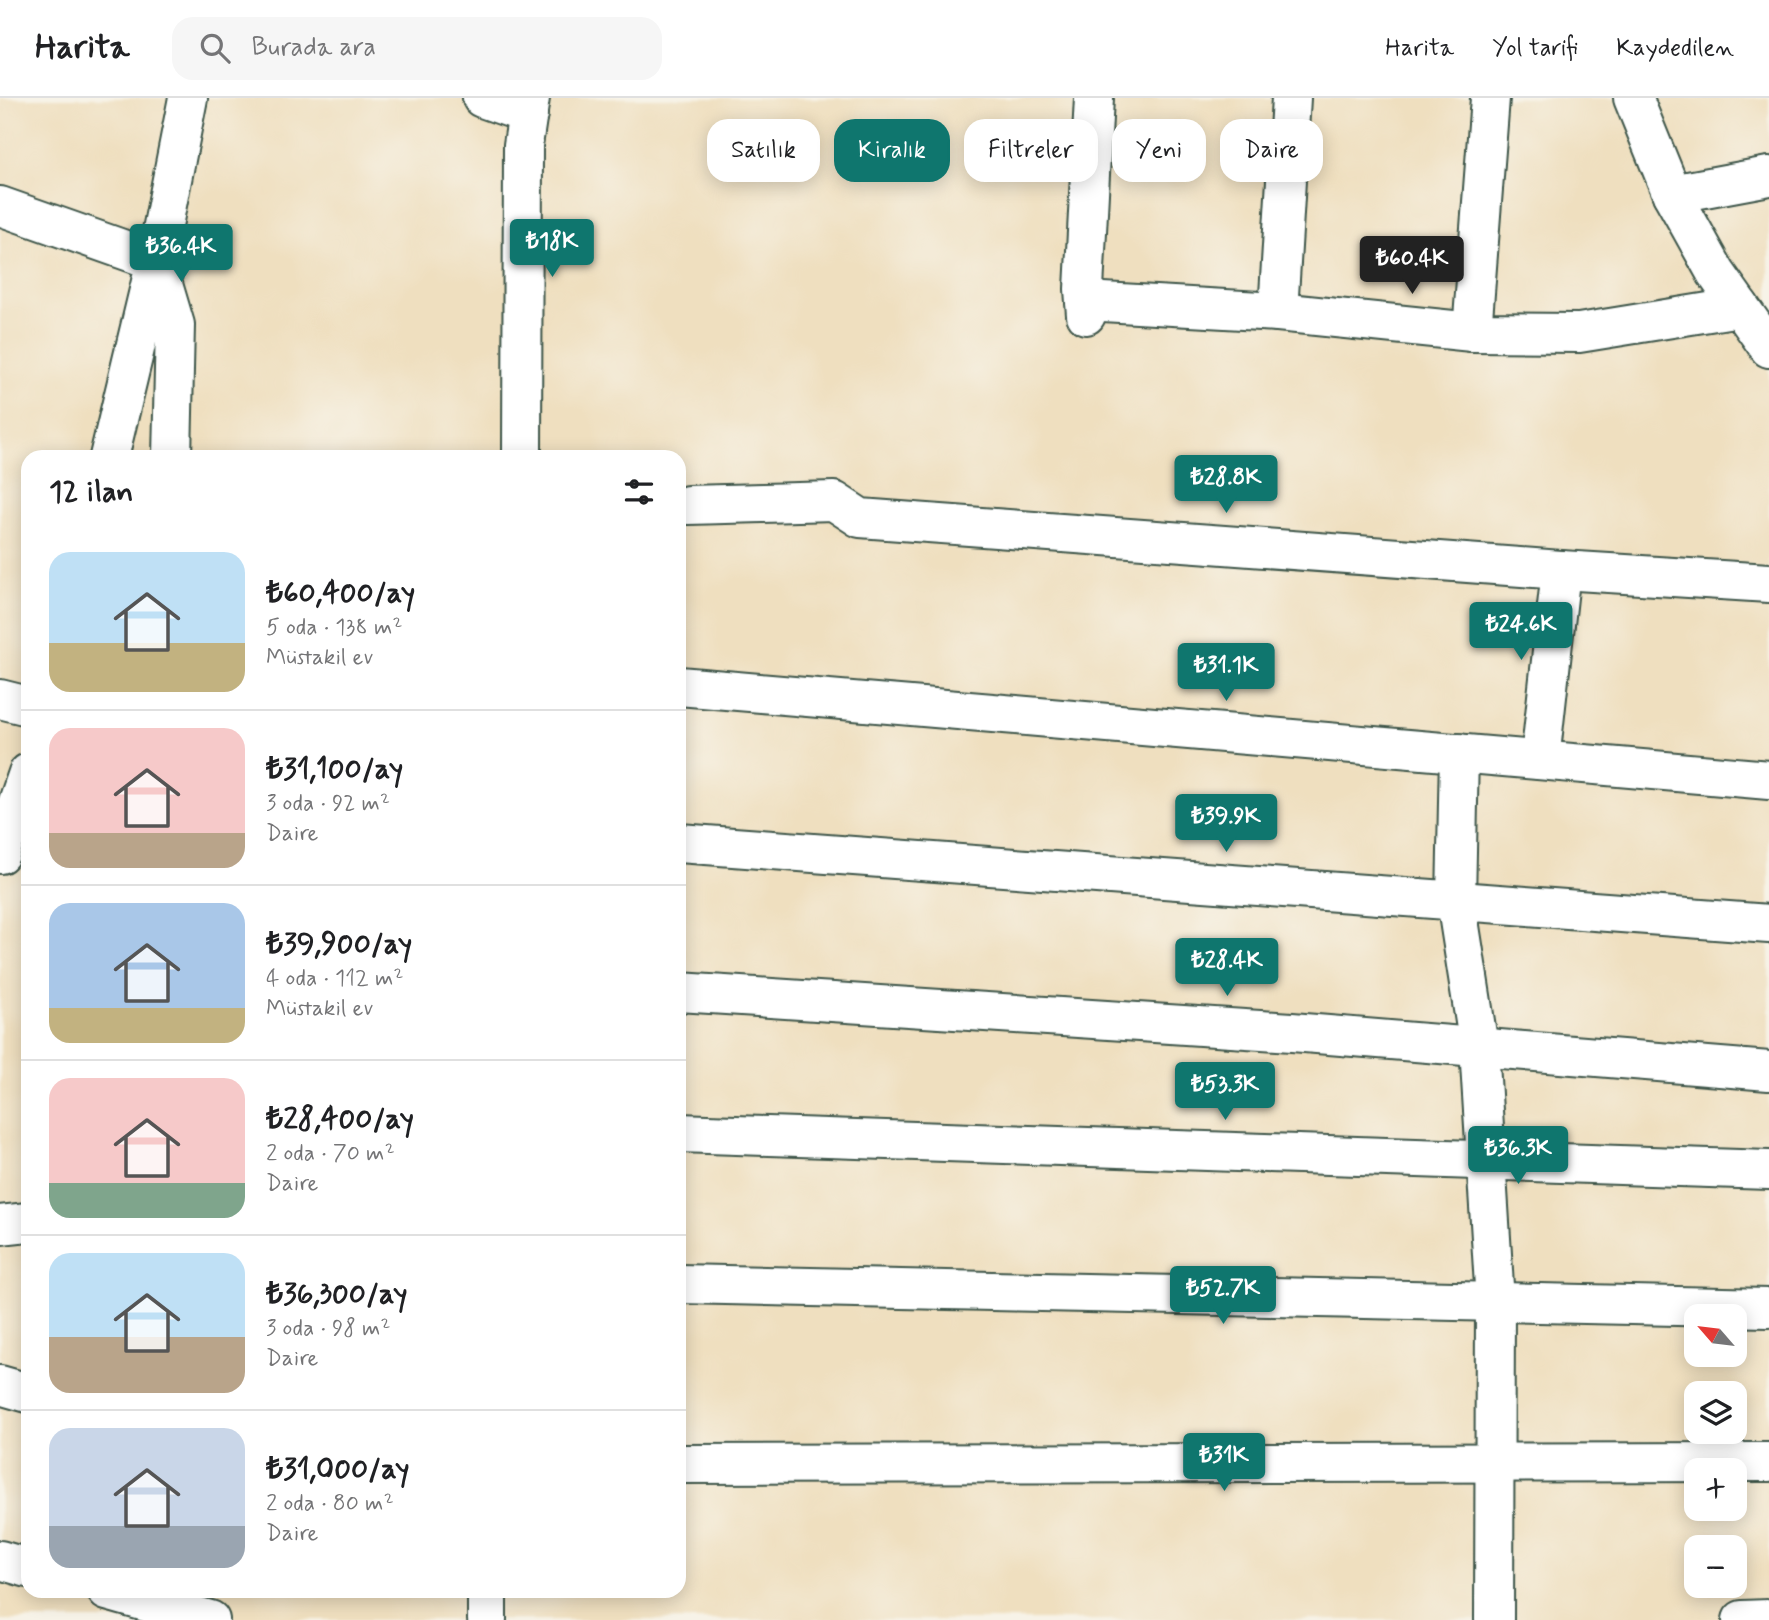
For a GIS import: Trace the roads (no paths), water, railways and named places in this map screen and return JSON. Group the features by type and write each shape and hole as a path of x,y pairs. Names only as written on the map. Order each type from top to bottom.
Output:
{"street":[{"path":"111,450 156,261 188,98"},
{"path":"482,98 529,106 523,145 522,450"},
{"path":"1094,98 1085,308 1278,312 1472,332 1579,333 1740,307"},
{"path":"1278,312 1292,98"},
{"path":"1472,332 1490,98"},
{"path":"1633,98 1672,194 1716,272 1769,348"},
{"path":"1672,194 1769,176"},
{"path":"0,206 156,261"},
{"path":"156,261 174,325 172,450"},
{"path":"688,505 834,501 860,518 1769,583"},
{"path":"1540,760 1561,570"},
{"path":"686,687 1769,780"},
{"path":"0,699 21,704"},
{"path":"1459,753 1456,901 1479,1048 1496,1302 1494,1620"},
{"path":"0,855 21,794"},
{"path":"686,844 1769,925"},
{"path":"686,992 1292,1032 1769,1071"},
{"path":"686,1133 1769,1170"},
{"path":"0,1225 21,1223"},
{"path":"686,1284 1769,1308"},
{"path":"0,1385 21,1391"},
{"path":"686,1464 1769,1462"},
{"path":"0,1560 21,1566"},
{"path":"132,1598 210,1620"},
{"path":"486,1598 487,1620"},
{"path":"1742,1620 1769,1619"}]}
